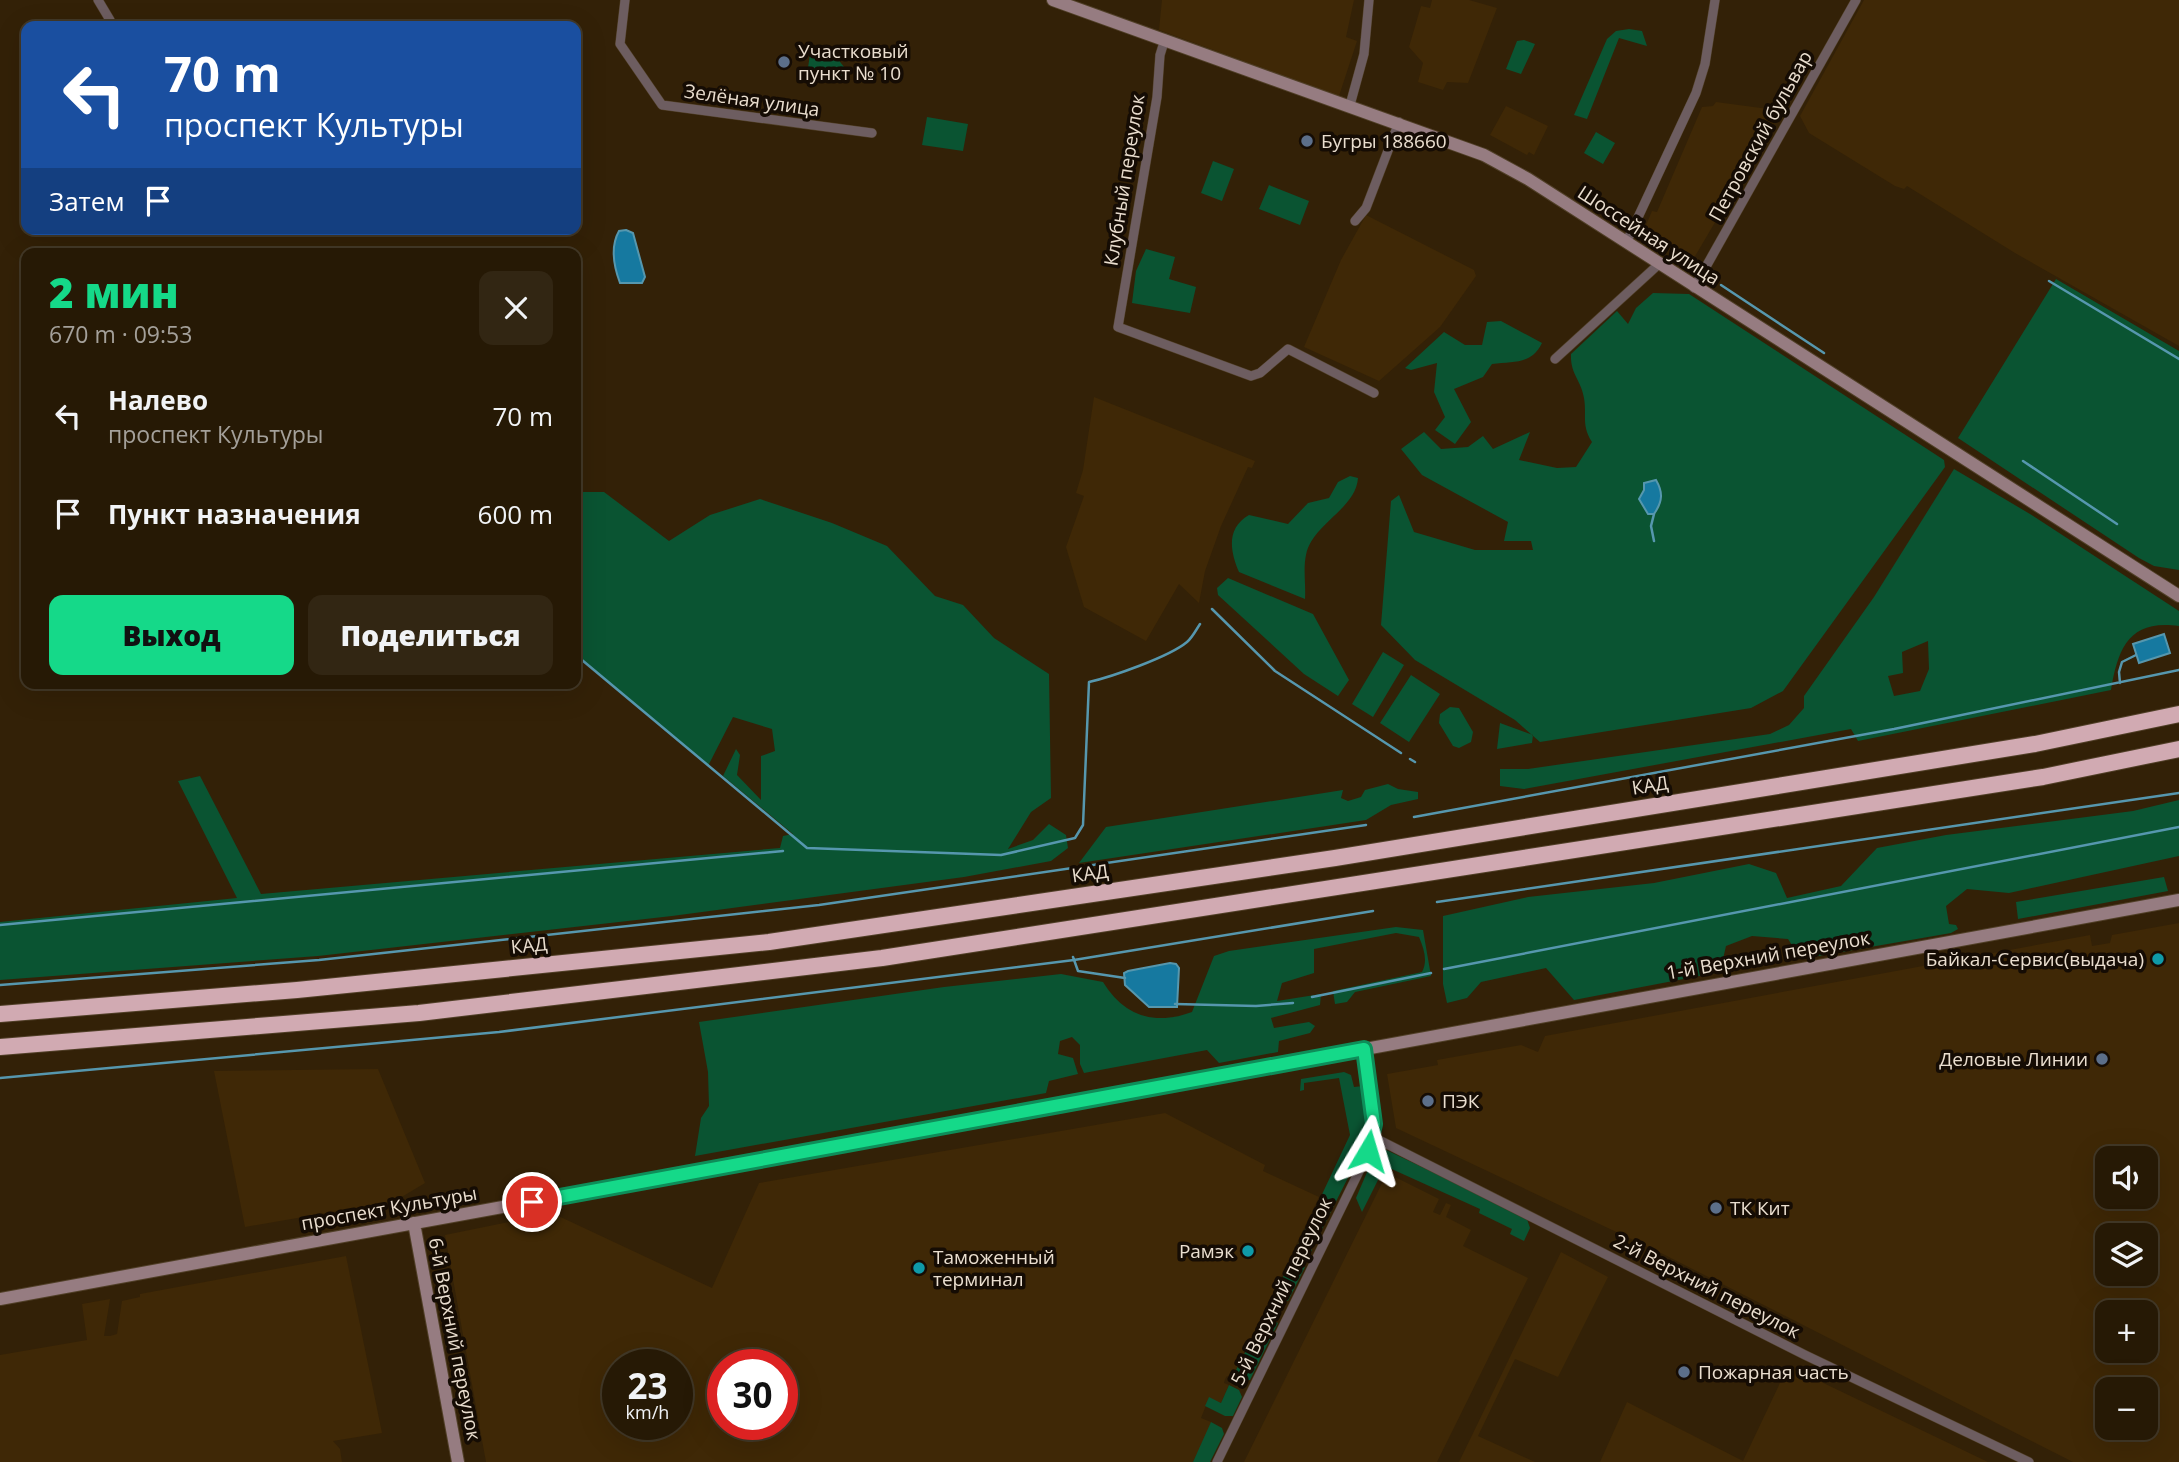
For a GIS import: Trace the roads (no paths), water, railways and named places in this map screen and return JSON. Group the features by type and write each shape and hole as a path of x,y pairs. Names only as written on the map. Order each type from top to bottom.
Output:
{"highway":[{"name":"КАД","path":"0,1014 297,990 769,942 1348,856 2035,744 2179,714"},
{"path":"0,1047 419,1013 882,958 2016,781 2179,749"}],"street":[{"path":"98,0 110,20"},
{"name":"Зелёная улица","path":"625,0 620,44 662,105 872,134"},
{"name":"Шоссейная улица","path":"1053,0 1399,122 1484,155 2179,596"},
{"path":"1350,105 1363,54 1369,0"},
{"path":"1626,243 1696,93 1705,64 1715,0"},
{"name":"Петровский бульвар","path":"1694,288 1856,0"},
{"name":"Клубный переулок","path":"1165,39 1160,55 1157,97 1118,327 1251,376 1260,373 1288,349 1374,393"},
{"path":"1355,221 1366,208 1399,122"},
{"path":"1555,359 1659,264"},
{"name":"1-й Верхний переулок","path":"1364,1049 2179,900"},
{"name":"5-й Верхний переулок","path":"1217,1462 1352,1187 1373,1137 1374,1124 1364,1049"},
{"name":"проспект Культуры","path":"0,1299 1364,1049"},
{"name":"2-й Верхний переулок","path":"1373,1137 1805,1355 2029,1462"},
{"name":"6-й Верхний переулок","path":"414,1223 458,1462"}],"water":[{"path":"619,231 633,233 645,277 642,283 620,283 618,277 614,257 616,237"},
{"path":"1656,480 1661,493 1660,501 1654,514 1648,514 1639,499 1644,483"},
{"path":"2164,634 2170,653 2139,663 2133,644"},
{"path":"1170,963 1179,968 1177,1007 1149,1007 1125,985 1124,973 1128,971"}],"waterway":[{"path":"2049,281 2179,359"},
{"path":"1721,285 1824,353"},
{"path":"2023,461 2117,524"},
{"path":"1654,514 1651,526 1654,541"},
{"path":"1212,609 1275,671 1401,753"},
{"path":"581,659 807,848 1001,855 1075,838 1083,825 1089,682 1125,671 1179,648 1200,624"},
{"path":"2120,683 2122,662 2136,655"},
{"path":"1414,817 1894,729 2179,670"},
{"path":"1410,759 1415,762"},
{"path":"1437,902 2179,793"},
{"path":"0,985 319,960 819,905 1366,825"},
{"path":"1444,969 2179,827"},
{"path":"0,925 783,851"},
{"path":"0,1078 499,1032 1074,960 1373,911"},
{"path":"1073,957 1078,971 1125,978"},
{"path":"1312,997 1431,973"},
{"path":"1175,1004 1256,1006 1293,1003"}],"place":[{"name":"Участковый пункт № 10","path":"784,62"},
{"name":"Бугры 188660","path":"1307,141"},
{"name":"Байкал-Сервис(выдача)","path":"2158,959"},
{"name":"Деловые Линии","path":"2102,1059"},
{"name":"ПЭК","path":"1428,1101"},
{"name":"ТК Кит","path":"1716,1208"},
{"name":"Рамэк","path":"1248,1251"},
{"name":"Таможенный терминал","path":"919,1268"},
{"name":"Пожарная часть","path":"1684,1372"}]}
